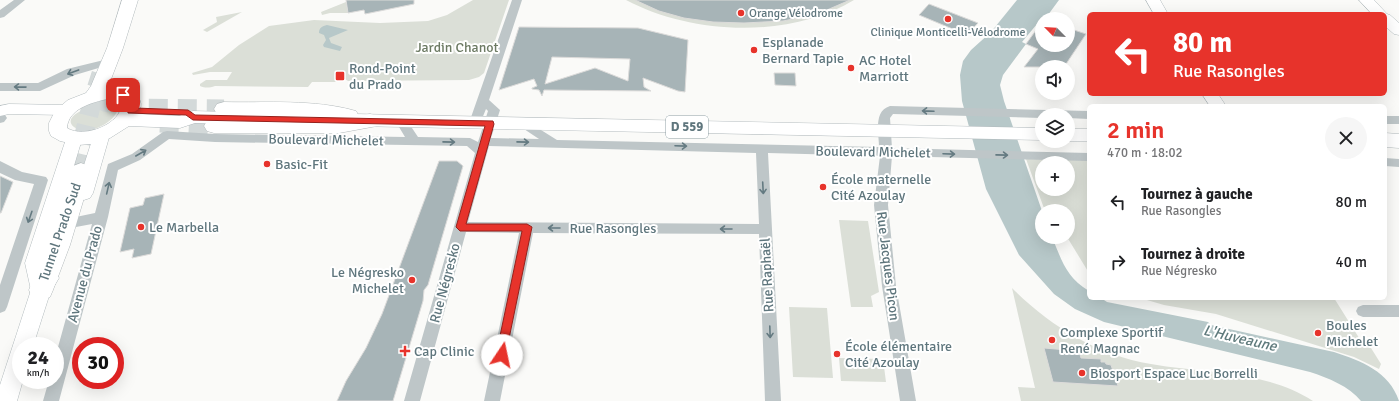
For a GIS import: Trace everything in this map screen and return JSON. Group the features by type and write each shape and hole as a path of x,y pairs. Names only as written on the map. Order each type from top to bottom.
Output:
{"highway":[{"path":"224,109 315,111 343,114 370,121"},
{"path":"214,126 339,126 370,121"},
{"name":"Tunnel Prado Sud","path":"41,290 58,245 78,172"}],"main road":[{"path":"93,96 99,87 130,0"},
{"path":"1143,0 1151,12"},
{"path":"1153,0 1160,12"},
{"path":"1366,0 1378,12"},
{"path":"1387,20 1399,31"},
{"path":"111,55 118,60 111,85 112,93"},
{"path":"0,117 62,115 80,102 93,96 112,93 128,97 132,104 128,115 102,134 82,138 74,139 61,134 58,131 62,115"},
{"name":"Boulevard Michelet","path":"128,115 180,122 193,118 192,124 196,129 204,132 337,131 353,128 370,121 1035,134"},
{"name":"Avenue du Prado","path":"26,337 41,290 64,259 70,243 102,134"},
{"path":"1075,135 1087,135"},
{"path":"41,290 35,263 74,139"},
{"path":"1387,140 1399,141"},
{"path":"6,401 12,381"}],"street":[{"path":"0,15 20,0"},
{"name":"Rue Négresko","path":"412,401 483,146 483,101 517,0"},
{"path":"0,87 40,87 111,55"},
{"name":"Boulevard Michelet","path":"885,131 884,118 890,110 1087,115"},
{"path":"1387,120 1399,120"},
{"path":"402,122 414,141"},
{"path":"525,124 553,143"},
{"path":"657,146 659,126"},
{"name":"Rue Jacques Picon","path":"885,131 881,205 889,286 908,401"},
{"name":"Boulevard Michelet","path":"112,167 136,156 167,135 223,138 470,142 483,146 553,143 978,155 1087,156"},
{"name":"Rue Raphaël","path":"762,149 773,401"},
{"path":"1387,162 1399,163"},
{"path":"0,166 6,171 20,177 42,180 0,307"},
{"name":"Avenue du Prado","path":"51,401 101,217 112,167"},
{"name":"Avenue du Prado","path":"76,222 101,217"},
{"name":"Rue Rasongles","path":"460,227 765,229"},
{"path":"492,401 527,227"},
{"path":"1363,310 1399,311"}],"green space":[{"name":"Jardin Chanot","path":"473,0 509,0 484,73 479,77 469,80 348,81 342,77 335,82 312,82 308,87 215,86 207,88 200,86 200,84 206,80 227,80 232,72 210,72 193,75 192,73 212,67 239,45 269,26 314,20 380,23 428,21 447,15"},
{"name":"Orange Vélodrome","path":"626,0 854,0 828,13 800,21 771,26 740,28 710,26 680,20 652,12"},
{"path":"346,2 348,13 330,13 322,15 321,12"},
{"path":"242,12 207,32 203,30 217,22 216,17"},
{"path":"106,102 116,105 118,108 112,119 100,127 79,130 71,123 72,118 82,110"},
{"path":"1026,159 1035,159 1035,184"},
{"path":"1075,160 1087,160 1087,270 1071,244 1075,244 1075,204 1042,204 1040,196 1075,196"},
{"path":"839,220 868,221 879,292 871,296 873,307 851,307"},
{"name":"Complexe Sportif René Magnac","path":"1012,288 1042,315 1058,326 1093,346 1112,354 1151,364 1255,378 1295,391 1313,401 1021,401 1018,387 1035,388"},
{"name":"Boules Michelet","path":"1147,300 1335,300 1361,341 1371,348 1381,364 1379,369 1354,357 1216,314 1164,305"},
{"path":"789,307 827,308 833,378 793,377"},
{"path":"839,358 883,359 886,382 841,381"}],"water":[{"name":"L'Huveaune","path":"1017,0 1059,0 1050,12 1035,12 1035,26 1022,42 1026,44 1003,75 1000,85 1004,101 1035,191 1035,196 1037,196 1040,204 1035,204 1035,244 1055,244 1070,274 1081,286 1087,290 1087,300 1104,300 1107,302 1208,322 1211,325 1334,352 1354,359 1381,375 1388,382 1399,401 1361,401 1344,387 1310,372 1104,322 1075,309 1054,294 1019,255 986,189 962,101 960,75 963,61 971,50 991,32"},
{"path":"327,25 348,30 329,38 331,43 342,47 340,51 324,47 323,45 326,40 324,35 319,33 319,31"}],"building":[{"path":"346,0 414,0 414,4 365,14 364,10 348,13"},
{"name":"Orange Vélodrome","path":"635,0 850,0 820,13 808,16 783,21 744,23 713,22 684,18 659,11"},
{"name":"Clinique Monticelli-Vélodrome","path":"929,4 978,23 967,35 919,15"},
{"path":"519,27 638,28 688,40 685,92 678,91 643,78 644,87 651,91 544,90 542,96 539,90 532,89 537,86 534,79 499,90","holes":["552,57 630,59 628,81 595,68 545,84"]},
{"path":"1075,30 1086,34 1075,50"},
{"path":"1035,32 1035,48 1026,44"},
{"path":"1036,52 1074,52 1069,60 1035,60 1035,67 1024,67"},
{"path":"774,73 795,73 796,86 775,85"},
{"name":"Le Négresko Michelet","path":"439,161 457,161 463,166 428,285 424,290 423,301 393,401 337,401 346,381 366,348 382,314"},
{"path":"0,176 13,182 1,213 0,213"},
{"name":"Le Marbella","path":"164,194 151,254 132,258 134,249 120,252 130,208 143,205 145,198"},
{"name":"Biosport Espace Luc Borrelli","path":"1044,348 1079,351 1081,358 1101,359 1101,362 1111,365 1118,386 1053,382"}],"tunnel":[{"path":"75,172 92,102 101,74"},
{"path":"96,92 105,102 127,108 224,109"},
{"path":"160,123 214,126"}],"place":[{"name":"Orange Vélodrome","path":"741,13"},
{"name":"Clinique Monticelli-Vélodrome","path":"948,19"},
{"name":"Esplanade Bernard Tapie","path":"754,50"},
{"name":"AC Hotel Marriott","path":"851,68"},
{"name":"Rond-Point du Prado","path":"340,76"},
{"name":"Basic-Fit","path":"267,164"},
{"name":"École maternelle Cité Azoulay","path":"823,187"},
{"name":"Le Marbella","path":"141,227"},
{"name":"Le Négresko Michelet","path":"412,280"},
{"name":"Boules Michelet","path":"1318,333"},
{"name":"Complexe Sportif René Magnac","path":"1052,340"},
{"name":"Cap Clinic","path":"405,351"},
{"name":"École élémentaire Cité Azoulay","path":"837,354"},
{"name":"Biosport Espace Luc Borrelli","path":"1082,373"}],"route":[{"path":"123,95 128,97 131,101 131,111 188,112 193,118 490,124 460,227 527,227 502,355"}]}
